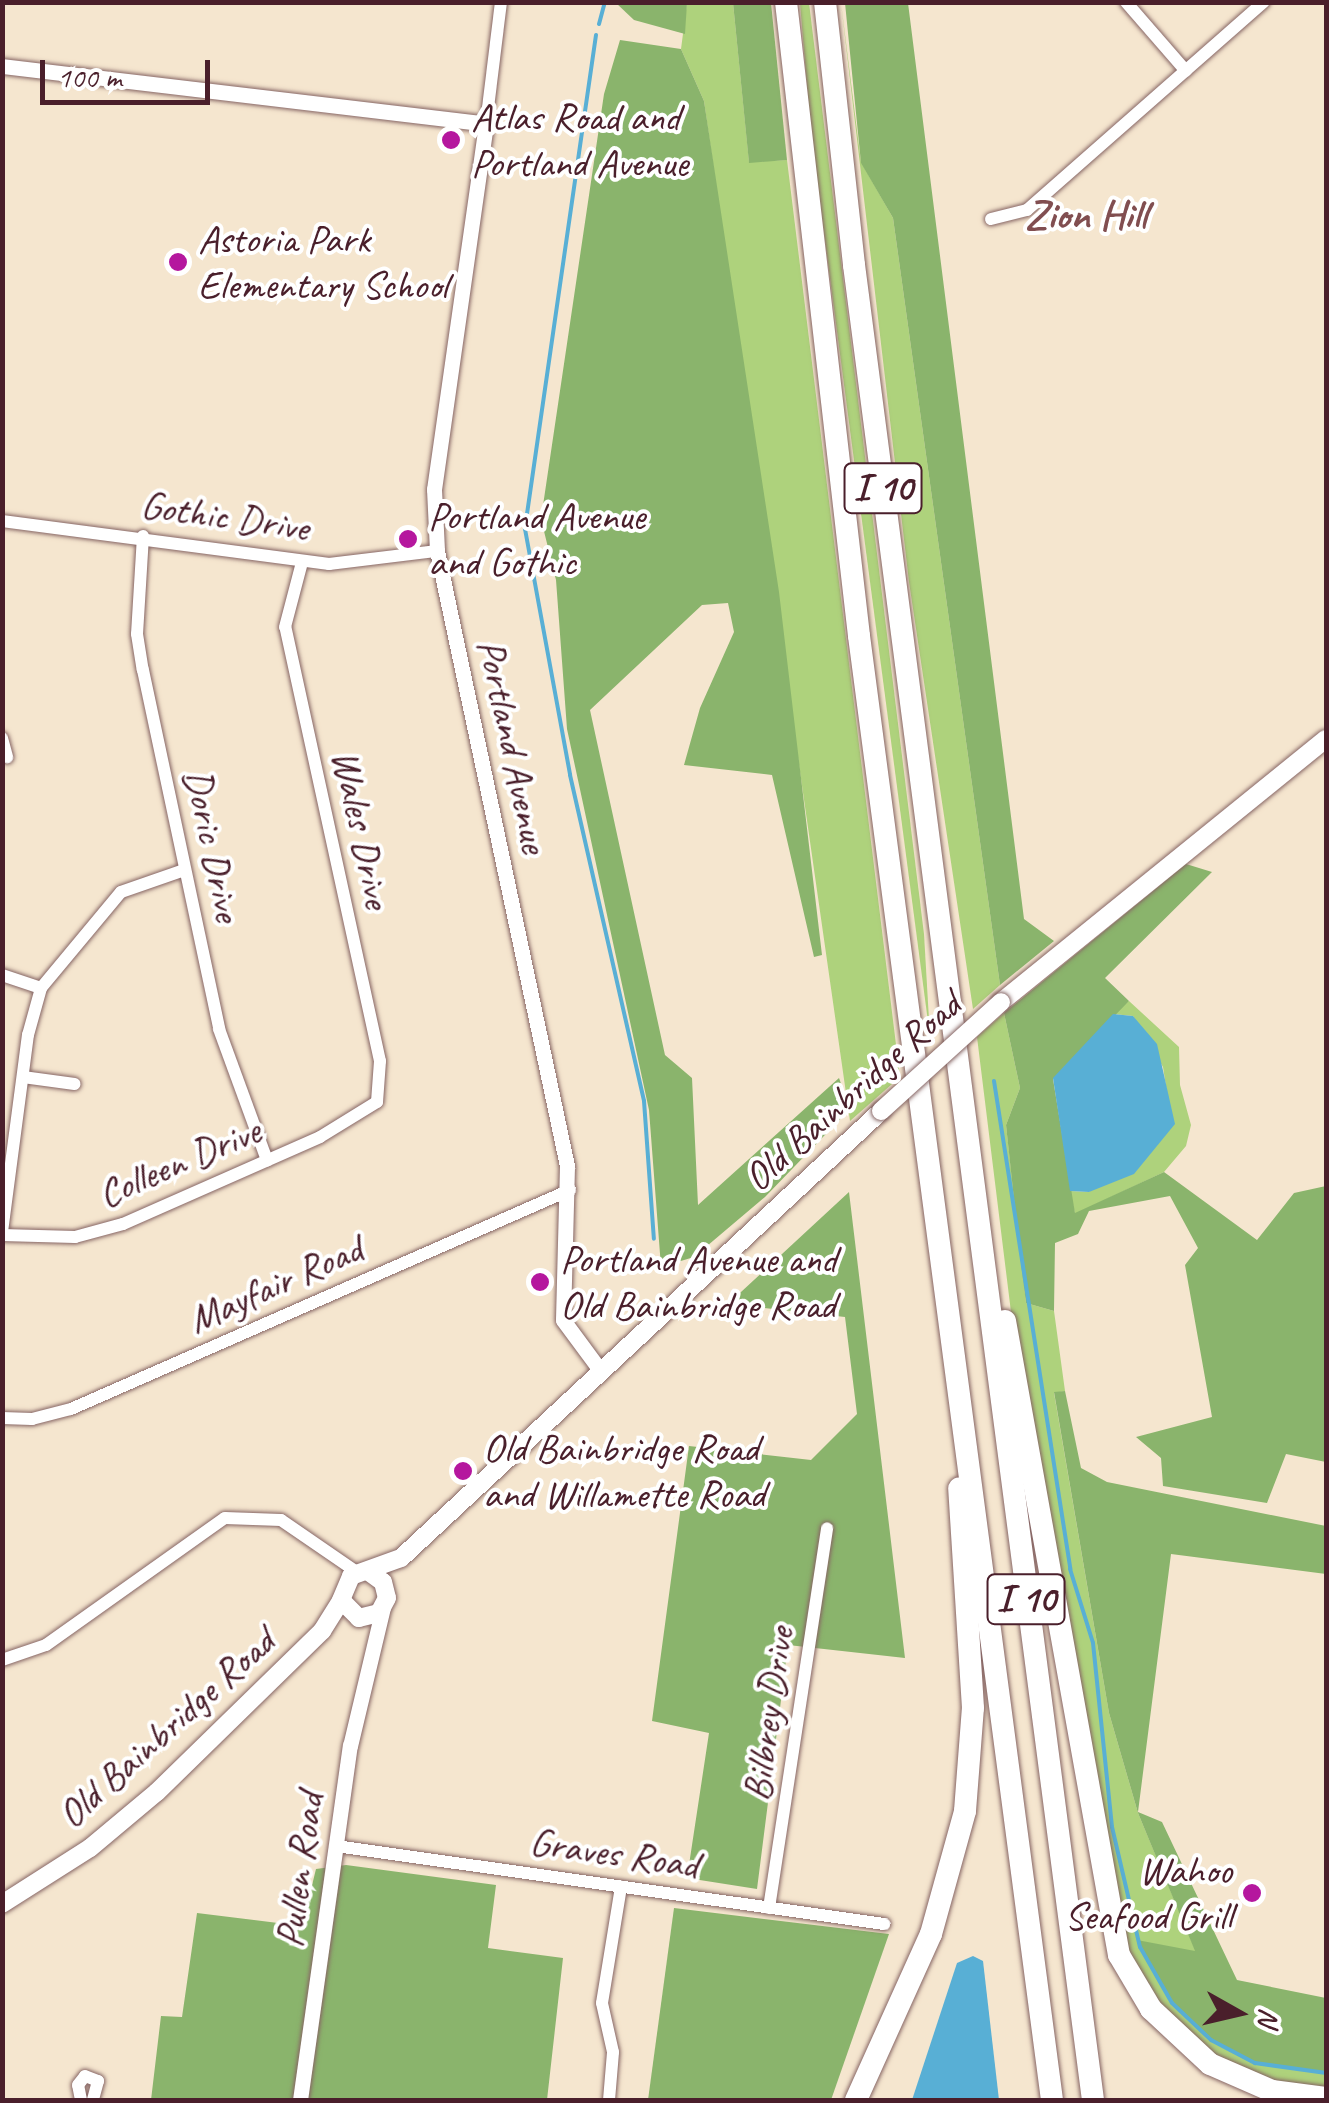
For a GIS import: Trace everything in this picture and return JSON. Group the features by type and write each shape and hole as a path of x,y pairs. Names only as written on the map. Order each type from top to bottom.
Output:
{"highway":[{"name":"I 10","path":"786,2 843,508 1052,2100"},
{"name":"I 10","path":"826,2 854,266 971,1142 1092,2100"},
{"path":"971,1142 985,1174 1063,1661 1119,1954 1150,2009 1210,2064 1272,2091 1326,2098"},
{"path":"856,2100 932,1934 966,1811 974,1708 958,1490 964,1424"}],"main road":[{"name":"Old Bainbridge Road","path":"322,1631 383,1608 386,1587 401,1558 880,1111 1000,1002 1326,739"},
{"name":"Old Bainbridge Road","path":"2,1904 127,1818 322,1631 342,1594 363,1573 401,1558"},
{"path":"363,1573 386,1587"},
{"path":"342,1594 358,1617"}],"street":[{"name":"Portland Avenue","path":"501,2 434,489 437,551 570,1190 563,1320 600,1370"},
{"path":"1126,2 1186,71"},
{"path":"991,219 1027,210 1264,2"},
{"path":"2,66 486,124"},
{"name":"Gothic Drive","path":"2,521 143,536 302,562 437,551"},
{"name":"Doric Drive","path":"143,536 136,634 219,1029 267,1160"},
{"name":"Wales Drive","path":"302,562 285,627 380,1062 381,1091 372,1109"},
{"path":"2,738 7,757"},
{"path":"2,1233 22,1077 41,988 121,892 184,870"},
{"path":"2,975 41,988"},
{"path":"22,1077 75,1084"},
{"name":"Colleen Drive","path":"2,1233 98,1232 267,1160 372,1109"},
{"name":"Mayfair Road","path":"2,1418 32,1420 72,1409 570,1190"},
{"path":"2,1660 46,1646 225,1518 280,1520 329,1558 363,1573"},
{"name":"Bilbrey Drive","path":"770,1908 827,1528"},
{"path":"329,1558 342,1594"},
{"name":"Pullen Road","path":"300,2100 354,1727 377,1652 383,1608"},
{"path":"358,1617 377,1652"},
{"name":"Graves Road","path":"336,1846 884,1924"},
{"path":"608,2100 613,2052 602,2003 621,1887"},
{"path":"81,2100 78,2080 85,2076 98,2081 93,2100"}],"green space":[{"path":"616,3 687,3 685,34 634,20"},
{"path":"687,3 733,3 749,162 787,160 900,1077 850,1121 704,101 681,49"},
{"path":"733,3 771,3 787,160 749,163"},
{"path":"800,3 809,3 924,934 930,1037 811,134"},
{"path":"841,3 861,162 893,218 1000,985 973,1009 909,582"},
{"path":"845,3 908,3 1024,919 1054,941 1000,985 893,218 861,163"},
{"path":"620,40 681,49 704,101 779,592 822,955 814,957 772,775 684,765 700,708 734,632 728,603 702,605 590,710 665,1055 692,1078 698,1205 839,1078 850,1109 765,1197 694,1257 661,1267 649,1110 567,729 556,580 541,519 604,94"},
{"path":"1186,864 1212,872 1105,978 1129,1001 1053,1079 1075,1213 1164,1172 1257,1240 1294,1193 1326,1186 1326,1462 1286,1454 1267,1503 1163,1486 1161,1458 1136,1437 1212,1417 1185,1265 1198,1248 1170,1196 1089,1211 1078,1234 1055,1243 1054,1311 1026,1303 1006,1125 1020,1088 1004,1013"},
{"path":"1129,1001 1179,1047 1180,1085 1191,1125 1186,1146 1164,1172 1075,1214 1070,1191 1089,1192 1167,1093 1163,1067 1133,1016 1113,1014"},
{"path":"1004,1013 1020,1088 1006,1125 1026,1303 1054,1311 1065,1391 1054,1393 1109,1713 1138,1813 1196,1952 1138,1941 1255,2063 1326,2073 1326,2093 1291,2091 1188,2042 1129,1965 1022,1401 977,1037"},
{"path":"849,1192 905,1658 788,1645 757,1889 687,1878 709,1733 652,1721 689,1446 811,1460 857,1414 845,1317 728,1304"},
{"path":"1065,1391 1081,1468 1107,1482 1326,1526 1326,1574 1171,1554 1138,1812 1162,1822 1237,1980 1326,1998 1326,2073 1255,2063 1211,2040 1172,2003 1137,1940 1195,1951 1138,1813 1109,1713 1054,1392"},
{"path":"346,1865 496,1885 488,1948 563,1958 547,2100 151,2100 161,2016 182,2017 197,1913 302,1926 316,1869"},
{"path":"674,1908 889,1934 831,2100 648,2100"}],"water":[{"path":"1113,1014 1133,1016 1157,1044 1175,1124 1134,1174 1089,1192 1070,1191 1053,1078"},
{"path":"973,1956 983,1961 999,2100 912,2100 957,1963"}],"waterway":[{"path":"599,24 605,2"},
{"path":"596,35 525,529 570,775 644,1101 654,1239"},
{"path":"994,1081 1070,1569 1093,1643 1112,1827 1140,1947 1172,2003 1211,2040 1255,2063 1326,2073"}],"place":[{"name":"Atlas Road and Portland Avenue","path":"451,140"},
{"name":"Astoria Park Elementary School","path":"178,262"},
{"name":"Portland Avenue and Gothic","path":"408,539"},
{"name":"Portland Avenue and Old Bainbridge Road","path":"540,1282"},
{"name":"Old Bainbridge Road and Willamette Road","path":"463,1471"},
{"name":"Wahoo Seafood Grill","path":"1252,1893"}],"district":[{"name":"Zion Hill","path":"1086,215"}]}
